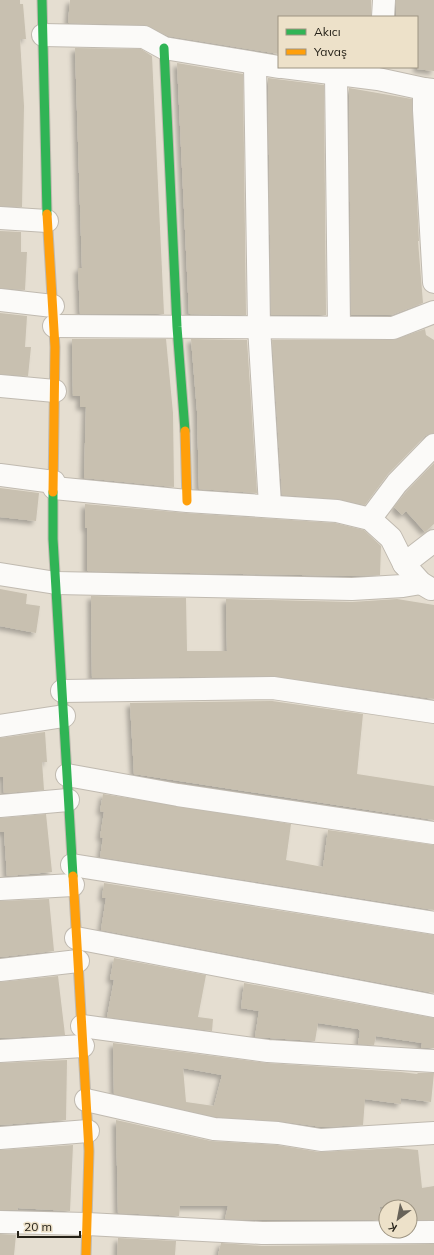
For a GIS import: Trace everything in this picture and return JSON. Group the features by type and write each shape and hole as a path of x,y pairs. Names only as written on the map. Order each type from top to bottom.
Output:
{"street":[{"path":"42,0 47,221 54,316 55,391 53,539 89,1151 86,1255"},
{"path":"383,16 384,0"},
{"path":"43,35 144,37 164,48 278,67"},
{"path":"164,48 177,327 185,412 187,501"},
{"path":"255,64 260,327 270,505"},
{"path":"292,68 336,73 378,73 429,90 424,110 431,194 434,282"},
{"path":"336,73 339,327"},
{"path":"0,218 47,221"},
{"path":"0,300 54,316 177,327 393,328 433,314"},
{"path":"0,386 55,391"},
{"path":"370,519 397,483 434,444"},
{"path":"0,475 54,485 187,501 270,505 337,511 370,519 391,538 404,564 428,587"},
{"path":"404,564 434,540"},
{"path":"0,574 56,583 352,589 403,586 428,587"},
{"path":"62,691 273,688 434,712"},
{"path":"0,726 64,716"},
{"path":"67,775 178,795 434,833"},
{"path":"0,806 68,800"},
{"path":"0,889 73,875 434,923"},
{"path":"76,938 434,1006"},
{"path":"0,970 78,961"},
{"path":"0,1051 82,1036 268,1051 434,1061"},
{"path":"86,1100 214,1129 278,1133 322,1140 434,1133"},
{"path":"0,1138 88,1131"},
{"path":"0,1222 87,1224 262,1233 434,1232"}],"building":[{"path":"0,0 20,0 20,4 23,4 26,39 20,39 24,106 22,207 0,206"},
{"path":"70,0 371,0 371,16 278,16 278,54 168,36 145,25 68,23"},
{"path":"396,0 434,0 434,71 417,69 418,16 396,16"},
{"path":"75,48 141,49 152,56 164,314 80,314 78,268 82,268"},
{"path":"177,63 243,74 246,315 189,314"},
{"path":"268,78 324,85 326,315 271,315"},
{"path":"349,88 412,99 418,241 423,303 391,315 351,315"},
{"path":"0,231 21,232 21,252 27,252 25,290 0,288"},
{"path":"0,313 27,316 25,347 31,347 28,376 0,374"},
{"path":"425,329 426,335 434,340 434,433 425,436 388,474 365,505 338,499 282,495 272,340 393,340"},
{"path":"72,339 166,339 173,413 174,487 84,478 86,407 80,407 80,396 73,396"},
{"path":"191,339 247,340 257,493 199,489 197,411"},
{"path":"434,463 434,524 425,532 406,511 402,515 394,507"},
{"path":"0,488 39,493 36,521 0,517"},
{"path":"85,504 186,513 335,523 364,530 381,546 380,575 352,576 87,571 87,528 85,528"},
{"path":"0,589 27,594 26,604 40,606 36,633 0,626"},
{"path":"91,596 186,598 187,651 227,651 226,599 352,602 397,599 434,605 434,699 273,676 92,678"},
{"path":"272,701 363,714 357,774 434,786 434,820 134,774 130,703"},
{"path":"45,732 47,762 42,762 44,790 4,793 3,777 0,777 0,738"},
{"path":"103,794 291,824 286,860 323,867 328,830 434,845 434,910 100,857 103,838 100,837 104,812 100,811"},
{"path":"46,814 52,872 7,876 4,832 0,832 0,818"},
{"path":"104,883 434,935 434,993 101,930 106,898 102,898"},
{"path":"49,899 54,951 0,957 0,901"},
{"path":"114,958 206,975 198,1017 213,1019 212,1031 107,1017 114,980 110,979"},
{"path":"58,976 65,1035 0,1038 0,982"},
{"path":"244,983 434,1018 434,1048 421,1048 422,1043 376,1036 374,1045 358,1044 360,1031 358,1029 318,1023 315,1041 255,1037 259,1011 241,1008"},
{"path":"113,1043 267,1063 417,1074 434,1073 431,1102 401,1098 401,1104 365,1099 363,1125 322,1127 279,1121 216,1117 114,1094","holes":["183,1068 222,1075 214,1106 186,1102"]},
{"path":"67,1060 66,1120 0,1125 0,1063"},
{"path":"116,1120 211,1141 277,1145 319,1152 398,1148 418,1150 422,1188 434,1186 434,1220 418,1220 418,1199 378,1199 378,1220 225,1219 228,1206 180,1206 179,1216 118,1213"},
{"path":"73,1145 70,1211 18,1208 17,1210 0,1210 0,1150"},
{"path":"0,1234 16,1235 14,1255 0,1255"},
{"path":"118,1238 176,1241 175,1255 117,1255"},
{"path":"221,1243 262,1246 434,1244 434,1255 218,1255"}],"traffic: fast":[{"path":"42,0 47,214"},
{"path":"164,48 177,327 185,431"},
{"path":"53,492 53,539 73,876"}],"traffic: slow":[{"path":"47,214 55,347 53,492"},
{"path":"185,431 187,501"},
{"path":"73,876 89,1151 86,1255"}]}
